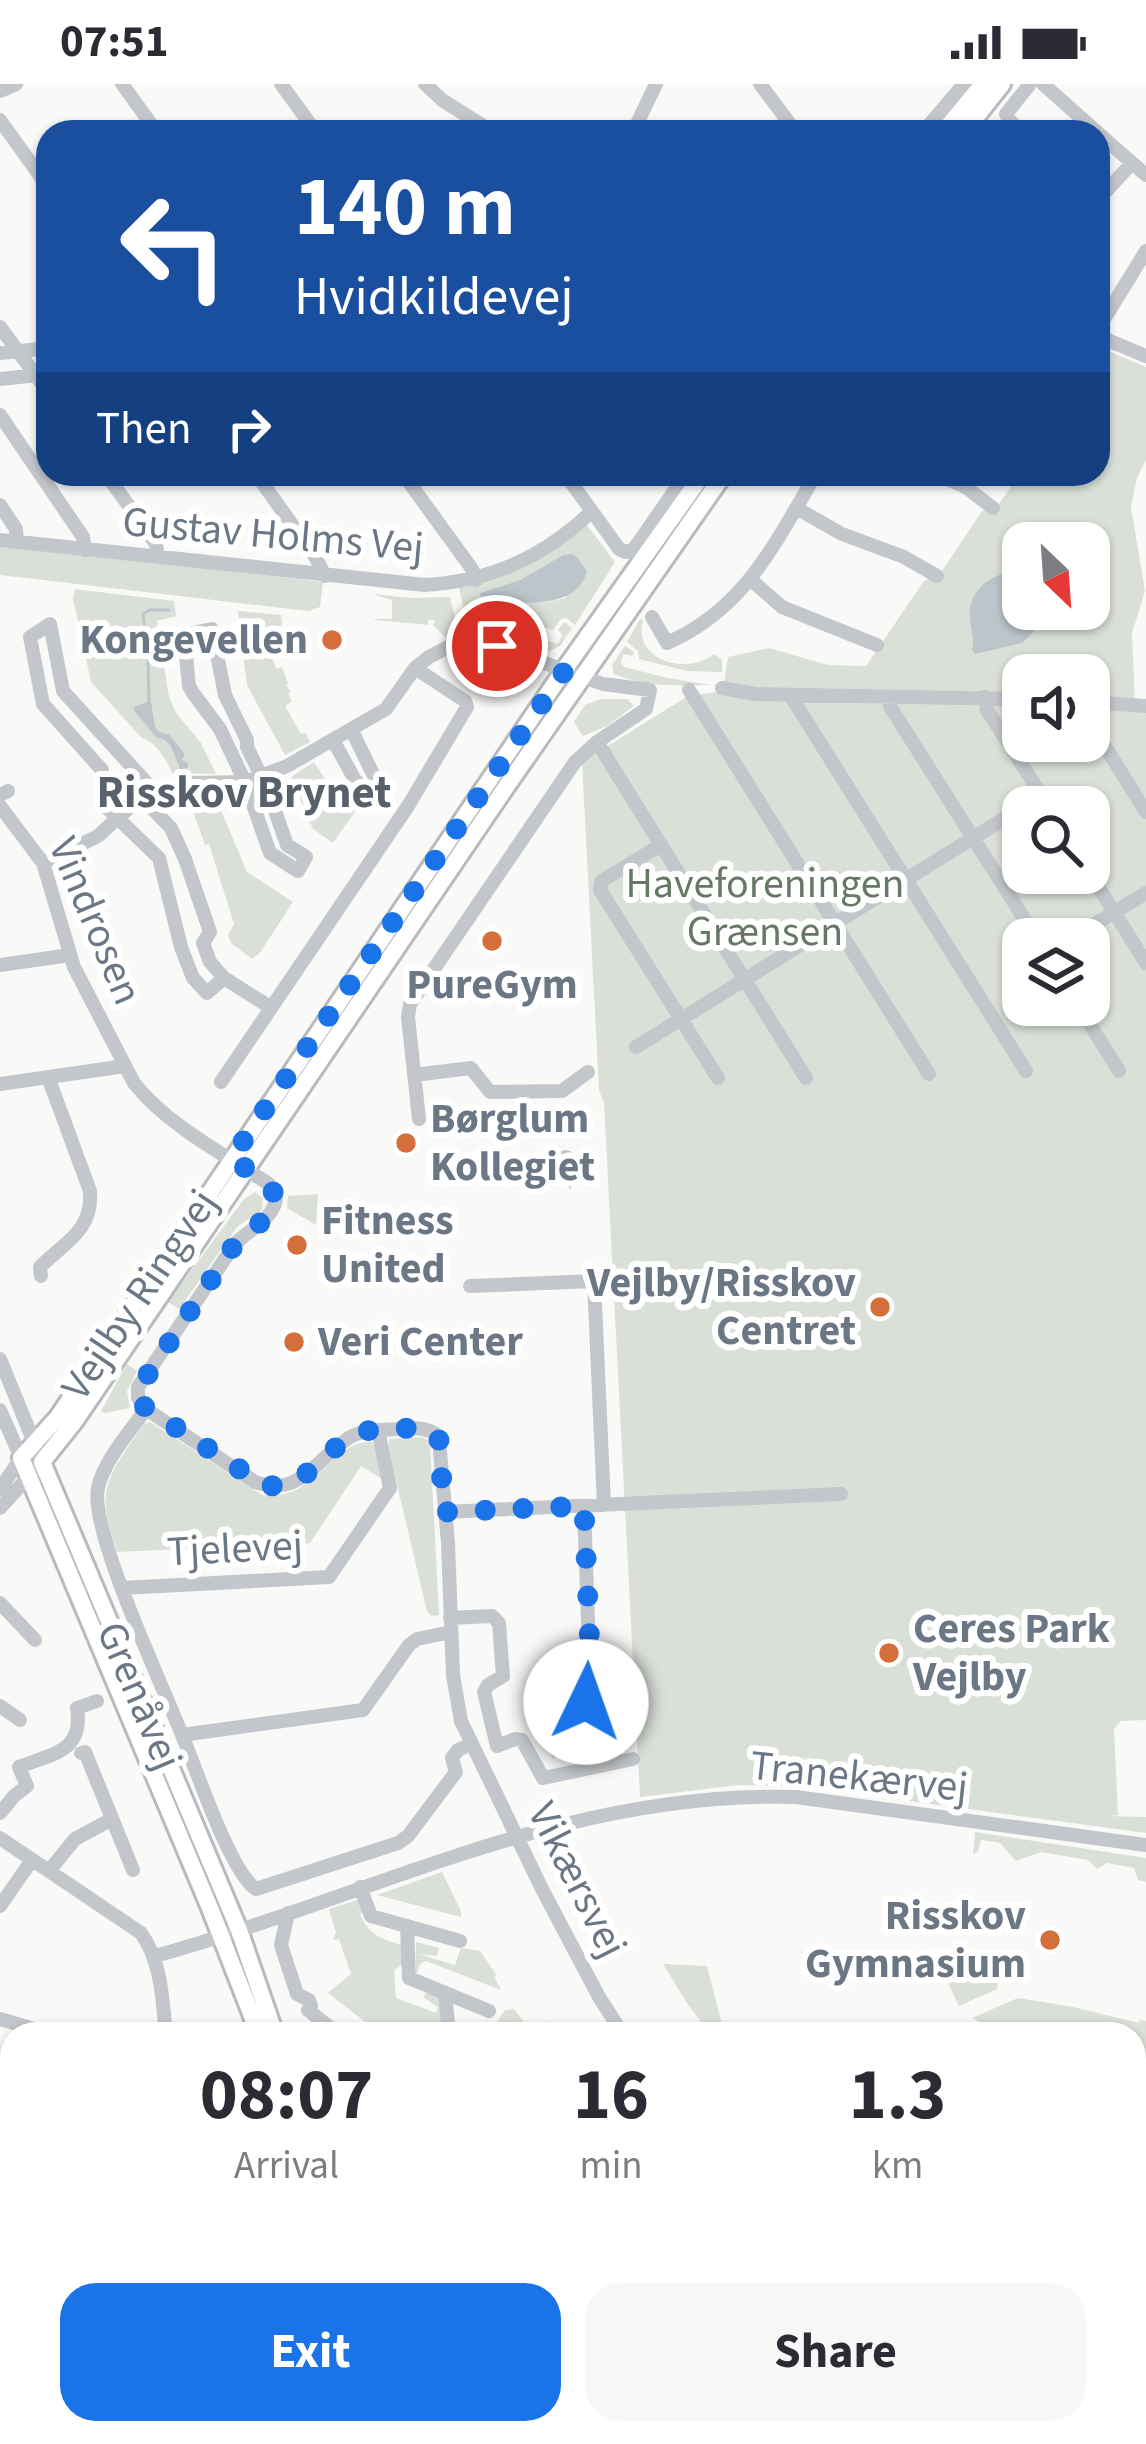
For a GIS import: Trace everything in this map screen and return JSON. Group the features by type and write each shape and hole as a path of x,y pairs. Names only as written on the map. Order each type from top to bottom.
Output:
{"main road":[{"path":"953,120 983,84"},
{"path":"974,120 1002,84"},
{"name":"Vejlby Ringvej","path":"20,1458 58,1417 239,1164 695,486"},
{"name":"Vejlby Ringvej","path":"573,673 715,486"},
{"name":"Vejlby Ringvej","path":"42,1462 74,1422 239,1164"},
{"name":"Grenåvej","path":"20,1458 270,2022"},
{"name":"Grenåvej","path":"42,1462 230,1933 256,2022"}],"street":[{"path":"0,91 16,84"},
{"path":"122,84 148,120"},
{"path":"281,84 307,120"},
{"path":"425,84 469,120"},
{"path":"760,84 787,120"},
{"path":"933,120 964,84"},
{"path":"1009,120 1006,114 1030,84"},
{"path":"1043,84 1084,120"},
{"path":"637,120 650,86"},
{"path":"0,120 36,170"},
{"path":"1110,143 1146,176"},
{"path":"1110,187 1132,163"},
{"path":"1110,312 1146,250"},
{"path":"0,327 36,369"},
{"path":"1110,339 1146,356"},
{"path":"0,353 36,350"},
{"path":"0,379 36,376"},
{"path":"0,415 36,468"},
{"path":"48,486 83,537 85,550"},
{"path":"115,486 156,544 158,557"},
{"path":"265,486 325,576"},
{"path":"412,486 476,580"},
{"path":"574,486 626,552 633,550 678,486"},
{"path":"652,617 667,643 719,611 751,580 809,486"},
{"path":"963,486 993,508"},
{"path":"0,505 16,529 17,542"},
{"path":"796,508 842,534 904,556 937,576"},
{"name":"Gustav Holms Vej","path":"0,540 408,585 449,584 476,580 519,563 592,511"},
{"path":"751,580 782,607 878,645"},
{"path":"181,947 203,943 210,932 185,860 171,828 147,794 63,692 50,624 30,637 43,704 102,770 105,806 159,859 181,947 193,978 207,993 224,978"},
{"path":"253,780 248,740 225,695 212,629 184,635 189,686 253,780 267,788 287,845 306,857 298,871"},
{"path":"43,863 98,836 147,794 189,783 253,780 287,766 386,709 415,668 448,647 497,646 603,684 650,689 646,709 575,762 410,1004 419,1119"},
{"path":"221,1082 408,806 467,707 465,701 415,668"},
{"path":"722,688 755,694 1002,698"},
{"path":"689,690 929,1074"},
{"path":"790,695 1026,1071"},
{"path":"887,697 1024,918"},
{"path":"984,697 987,710 1035,786"},
{"path":"1110,703 1146,706"},
{"path":"333,740 355,780 375,790 350,729"},
{"path":"597,742 806,1078"},
{"path":"1110,755 1146,812"},
{"name":"Vindrosen","path":"2,797 7,825 43,863 70,955 134,1083 156,1107 239,1164"},
{"path":"636,1047 1002,823"},
{"path":"661,845 599,886 718,1078"},
{"path":"1106,918 1146,893"},
{"path":"1102,894 1146,963"},
{"path":"203,943 210,962 224,978 270,1007"},
{"path":"0,965 70,955"},
{"path":"1091,1026 1119,1071"},
{"path":"0,1084 125,1066"},
{"path":"414,1075 471,1068 490,1092 562,1091 588,1072"},
{"path":"41,1276 40,1267 88,1219 91,1203 48,1077"},
{"name":"Tjelevej","path":"239,1164 273,1190 275,1207 235,1244 138,1387 138,1398 146,1408 98,1488 100,1523 122,1588 250,1886 262,1889 398,1844 456,1772 452,1757 458,1750 473,1749"},
{"path":"470,1286 594,1281 604,1505"},
{"name":"Grenåvej","path":"0,1359 42,1462"},
{"path":"146,1408 256,1482 273,1487 299,1480 351,1437 378,1430"},
{"name":"Grenåvej","path":"0,1410 20,1458"},
{"name":"Vikærsvej","path":"378,1430 419,1428 438,1438 457,1701 473,1749 615,2022"},
{"name":"Tjelevej","path":"122,1588 329,1577 390,1487 378,1430"},
{"path":"0,1489 20,1458"},
{"path":"0,1508 42,1462"},
{"path":"444,1512 841,1494"},
{"path":"584,1506 590,1650 584,1671 586,1702"},
{"path":"0,1603 35,1640"},
{"path":"182,1736 363,1710 417,1639 491,1616 499,1623 502,1676 488,1685 483,1696 497,1746 473,1749"},
{"path":"0,1813 27,1786 19,1767 72,1743 79,1729 77,1708 97,1701"},
{"path":"0,1706 20,1720"},
{"name":"Vikærsvej","path":"497,1746 522,1741 543,1778 633,1759"},
{"path":"81,1754 85,1752 133,1870"},
{"name":"Tranekærvej","path":"155,1956 516,1836 674,1802 757,1796 828,1800 1146,1845"},
{"path":"49,1871 75,1839 112,1820"},
{"path":"0,1838 141,1933 155,1956 165,2022"},
{"path":"0,1906 32,1860"},
{"path":"360,1887 371,1916 460,1941"},
{"path":"288,1913 281,1945 297,1994 309,2000 308,2010 323,2022"},
{"path":"407,1926 409,1978 489,2011"},
{"path":"445,1993 448,2022"}],"green space":[{"path":"1110,352 1146,367 1146,460 1131,507 1145,591 1132,633 1135,703 1110,701 1110,654 1002,654 1002,697 757,691 724,683 728,657 769,648 828,665 866,666 924,581 942,571 982,511 998,505 1011,486 1110,486"},
{"path":"587,525 615,562 575,625 561,619 553,630 471,620 465,615 459,588 491,579","holes":["563,555 566,598 548,602 481,599 480,593 520,580"]},
{"path":"0,544 323,582 320,607 308,611 0,575"},
{"path":"75,589 174,601 176,616 157,621 169,697 216,774 172,773 156,748 91,682"},
{"path":"373,594 450,597 453,621 476,633 445,637 433,625 435,620 427,620 429,625 373,619 392,619 392,600"},
{"path":"238,611 281,615 282,625 262,636 291,692 292,701 285,706 310,742 285,755 247,685"},
{"path":"640,619 646,646 654,655 690,664 714,654 722,660 722,672 687,671 639,659 638,651 627,642"},
{"path":"564,622 572,628 560,646 547,652 479,632 522,633 558,644 562,635 558,630"},
{"path":"625,646 634,652 623,654 624,667 711,685 649,683 614,674 612,665"},
{"name":"Vejlby/Risskov Centret","path":"724,691 1002,702 1002,762 1110,762 1110,707 1146,709 1146,1720 1121,1721 1114,1729 1118,1815 1106,1816 1146,1817 1146,1833 798,1786 738,1785 640,1797 582,762 688,696"},
{"path":"601,699 628,699 634,706 583,736 574,722 585,705"},
{"path":"314,762 336,797 356,810 333,843 313,829 291,777"},
{"path":"175,797 218,803 247,872 293,902 252,959 231,943 228,935 234,924 209,844 205,845 194,814"},
{"path":"255,1192 263,1198 262,1210 237,1227 179,1309 168,1302 244,1199"},
{"path":"318,1194 316,1225 287,1208 288,1196"},
{"path":"127,1364 137,1371 127,1391 130,1408 104,1413 101,1411"},
{"path":"150,1422 262,1495 297,1489 346,1450 372,1442 382,1479 361,1466 310,1543 117,1552 106,1512 108,1483 144,1424"},
{"path":"423,1437 430,1442 439,1615 432,1616 388,1447 390,1439"},
{"path":"544,1730 566,1735 573,1753 552,1758"},
{"path":"975,1832 1146,1858 1146,1882 1138,1880 1134,1868 1107,1863 1097,1869 1088,1860 1041,1852 1016,1861 1000,1843 981,1840 973,1854"},
{"path":"442,1872 461,1917 377,1895"},
{"path":"360,1899 364,1911 360,1914 367,1927 402,1945 403,1964 394,1970 396,1998 436,2013 438,2007 423,1997 429,1990 440,1995 443,2022 365,2022 328,1993 351,1974 339,1939 333,1940 336,1933 329,1909"},
{"path":"416,1942 439,1948 437,1956 419,1954 455,1965 461,1948 480,1951 501,1990 426,1961 416,1976"},
{"path":"663,1964 707,1966 721,2022 702,2022"},
{"path":"950,1972 998,1980 997,1989 959,2006 948,1983"},
{"path":"1018,1998 1135,2022 980,2022 972,2018"},
{"path":"514,2009 524,2022 497,2022 505,2010"}],"shaded area":[{"path":"572,554 587,571 571,594 543,602 481,599 480,593 520,580"},
{"path":"1002,574 1002,630 1034,630 1022,643 975,654 971,603 984,584"},
{"path":"151,702 155,727 170,735 188,768 180,769 171,746 156,737 133,709"},
{"path":"565,1150 584,1164 570,1189 553,1161 554,1154"}],"waterway":[{"path":"149,704 143,614 169,610"}],"place":[{"name":"Kongevellen","path":"332,640"},
{"name":"PureGym","path":"492,941"},
{"name":"Børglum Kollegiet","path":"406,1143"},
{"name":"Fitness United","path":"297,1245"},
{"name":"Vejlby/Risskov Centret","path":"880,1307"},
{"name":"Veri Center","path":"294,1342"},
{"name":"Ceres Park Vejlby","path":"889,1653"},
{"name":"Risskov Gymnasium","path":"1050,1940"}],"district":[{"name":"Risskov Brynet","path":"244,793"}],"route":[{"path":"497,646 565,670 231,1159 269,1184 275,1207 235,1244 137,1391 146,1408 264,1485 299,1480 362,1432 423,1428 439,1440 444,1512 584,1506 590,1650 584,1671 586,1702"}],"park label":[{"name":"Haveforeningen Grænsen","path":"765,908"}]}
